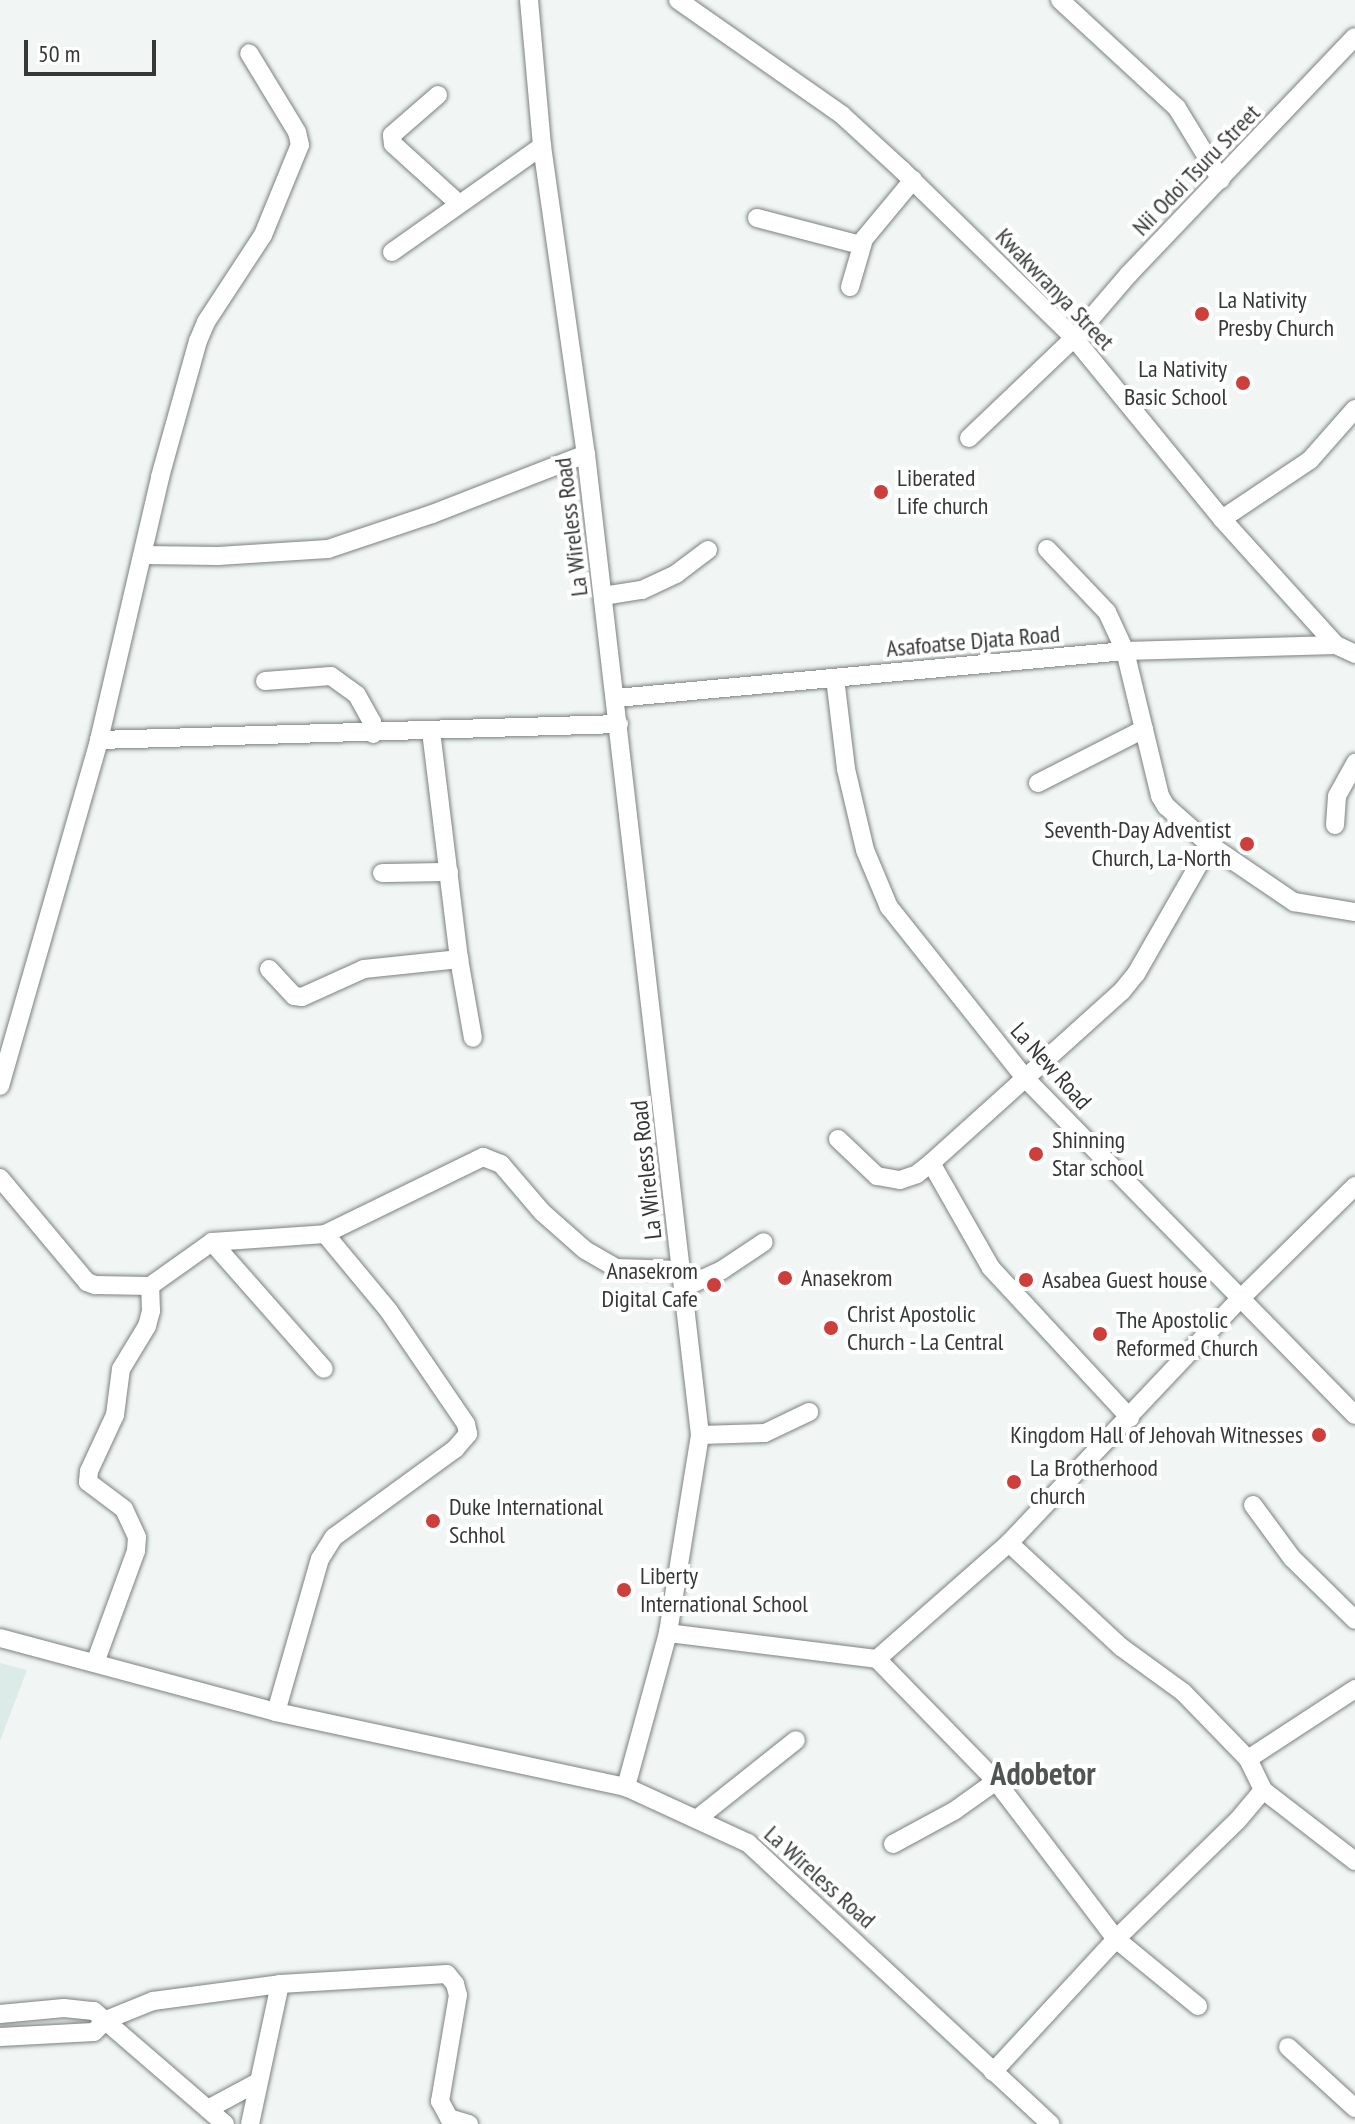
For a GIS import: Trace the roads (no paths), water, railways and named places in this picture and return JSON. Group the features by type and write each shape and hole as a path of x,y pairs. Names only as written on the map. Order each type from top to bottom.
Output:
{"street":[{"name":"La Wireless Road","path":"529,0 542,146 586,454 616,698 700,1435 668,1633 626,1787 748,1843 783,1872 1050,2124"},
{"name":"Kwakwranya Street","path":"678,0 842,115 913,180 1074,338 1222,519 1336,645 1355,654"},
{"path":"1060,0 1177,108 1221,180"},
{"name":"Nii Odoi Tsuru Street","path":"969,438 1074,338 1129,274 1355,37"},
{"path":"0,1086 99,740 160,477 206,322 263,235 300,145 297,132 249,53"},
{"path":"438,95 392,135 393,144 458,203"},
{"path":"392,252 542,146"},
{"path":"850,287 861,245 913,180"},
{"path":"757,218 861,245"},
{"path":"1222,519 1310,460 1355,409"},
{"path":"143,555 218,556 328,549 432,514 586,454"},
{"path":"1047,549 1107,612 1125,651 1166,806 1210,845 1294,902 1355,912"},
{"path":"603,596 642,590 676,574 708,550"},
{"name":"Asafoatse Djata Road","path":"616,698 1125,651 1336,645"},
{"path":"265,681 331,676 357,695 372,722 373,734"},
{"name":"La New Road","path":"835,678 852,796 865,850 889,907 1024,1077 1355,1415"},
{"path":"99,740 373,734 619,724"},
{"path":"1038,783 1144,729"},
{"path":"431,731 459,959 473,1038"},
{"path":"1335,825 1337,796 1355,763"},
{"path":"838,1139 877,1176 900,1180 917,1174 931,1163 1122,991 1136,974 1210,845"},
{"path":"382,873 449,872"},
{"path":"269,969 294,996 302,997 364,969 459,959"},
{"path":"0,1178 87,1282 150,1286 212,1242 325,1234 483,1157 501,1164 523,1194 542,1212 585,1250 616,1268 682,1278 722,1270 764,1242"},
{"path":"931,1163 991,1268 1130,1418"},
{"path":"877,1659 1009,1543 1241,1298 1355,1186"},
{"path":"276,1712 320,1559 334,1537 455,1449 468,1434 466,1424 389,1311 325,1234"},
{"path":"212,1242 324,1369"},
{"path":"95,1663 136,1551 137,1537 124,1509 88,1482 89,1471 115,1415 121,1369 147,1326 151,1311 150,1286"},
{"path":"700,1435 765,1433 809,1412"},
{"path":"1253,1505 1292,1558 1355,1620"},
{"path":"1009,1543 1121,1647 1183,1692 1248,1759 1263,1790 1355,1861"},
{"path":"668,1633 877,1659 996,1781 1116,1939 1198,2006"},
{"path":"0,1638 276,1712 626,1787"},
{"path":"1248,1759 1355,1689"},
{"path":"698,1818 796,1740"},
{"path":"893,1844 954,1811 996,1781"},
{"path":"993,2072 1116,1939 1238,1820 1263,1790"},
{"path":"0,2037 94,2032 106,2020 153,2001 280,1984 447,1974 455,1984 458,1995 440,2101 449,2118 469,2124"},
{"path":"250,2124 256,2083 280,1984"},
{"path":"0,2014 80,2008 94,2011 225,2124"},
{"path":"1288,2047 1355,2108"},
{"path":"208,2109 256,2083"}],"place":[{"name":"La Nativity Presby Church","path":"1202,314"},
{"name":"La Nativity Basic School","path":"1243,383"},
{"name":"Liberated Life church","path":"881,492"},
{"name":"Seventh-Day Adventist Church, La-North","path":"1247,844"},
{"name":"Shinning Star school","path":"1036,1154"},
{"name":"Anasekrom","path":"785,1278"},
{"name":"Asabea Guest house","path":"1026,1280"},
{"name":"Anasekrom Digital Cafe","path":"714,1285"},
{"name":"Christ Apostolic Church - La Central","path":"831,1328"},
{"name":"The Apostolic Reformed Church","path":"1100,1334"},
{"name":"Kingdom Hall of Jehovah Witnesses","path":"1319,1435"},
{"name":"La Brotherhood church","path":"1014,1482"},
{"name":"Duke International Schhol","path":"433,1521"},
{"name":"Liberty International School","path":"624,1590"}],"district":[{"name":"Adobetor","path":"1043,1773"}]}
